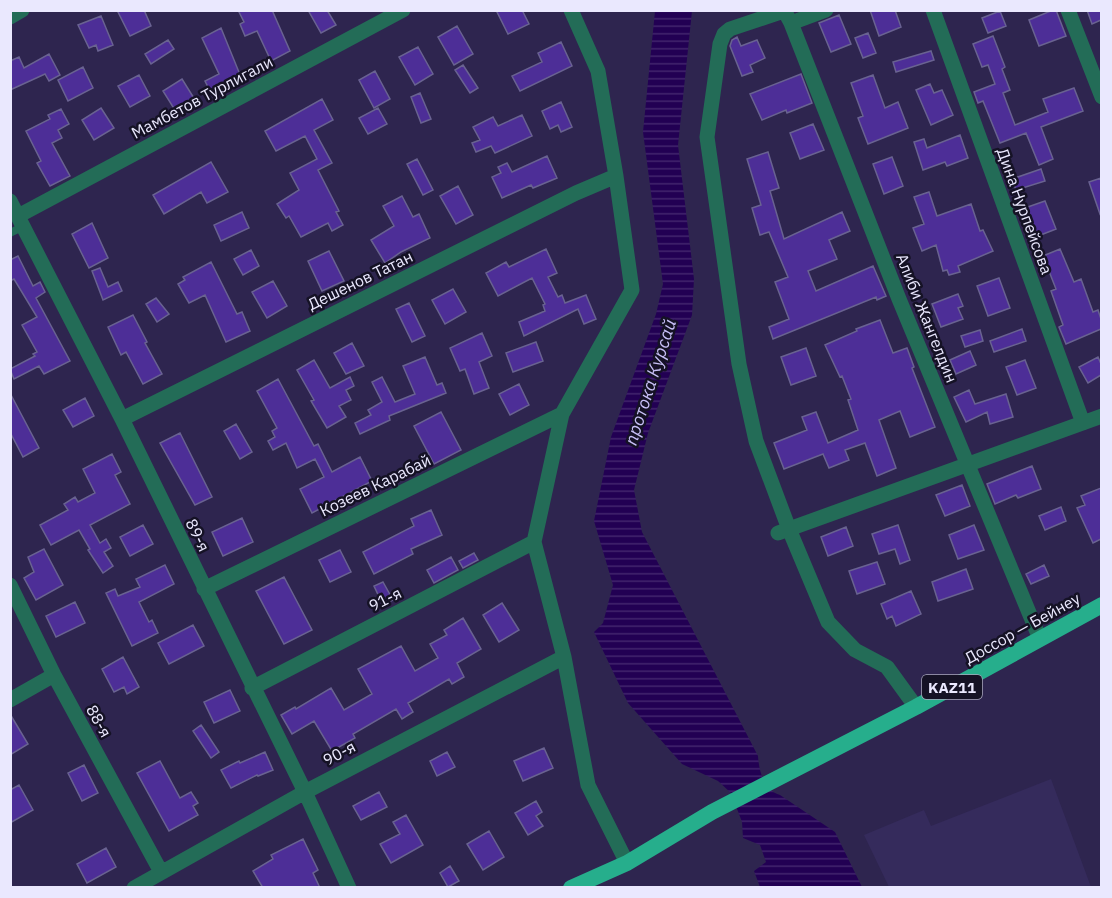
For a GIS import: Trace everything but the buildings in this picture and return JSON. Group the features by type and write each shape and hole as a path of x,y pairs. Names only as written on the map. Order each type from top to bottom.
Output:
{"highway":[{"name":"Доссор — Бейнеу","path":"627,863 712,812 916,707 1101,605"},
{"name":"KAZ11","path":"571,888 627,863"}],"street":[{"path":"10,17 22,10"},
{"name":"Мамбетов Турлигали","path":"17,225 403,10"},
{"path":"571,10 598,71 632,290 562,414 534,542 564,657 588,785 627,863"},
{"path":"825,10 786,15 730,28 724,34 720,44 707,137 740,363 756,441 783,531 828,622 855,650 887,667 916,707"},
{"name":"Дина Нурпейсова","path":"933,10 1083,423"},
{"path":"1068,10 1101,97"},
{"name":"Алиби Жангелдин","path":"786,15 899,299 1040,639"},
{"name":"Дешенов Татан","path":"122,419 576,193 616,176"},
{"name":"89-я","path":"10,201 17,225 122,419 349,888"},
{"name":"Козеев Карабай","path":"204,589 562,414"},
{"path":"783,531 1101,416"},
{"name":"91-я","path":"252,688 534,542"},
{"name":"88-я","path":"10,585 54,675 162,872"},
{"name":"90-я","path":"134,888 304,792 564,657"},
{"path":"10,700 54,675"}],"shaded area":[{"path":"1051,779 1091,887 889,887 864,835 924,810 931,826"}],"water":[{"name":"протока Курсай","path":"655,11 692,11 678,145 694,279 692,315 648,433 634,490 642,532 758,756 761,774 766,785 835,832 862,887 760,887 754,871 766,862 760,845 743,838 742,822 731,793 718,781 682,764 628,703 594,632 603,623 613,585 594,521 611,437 656,314 663,284 643,132"}]}
